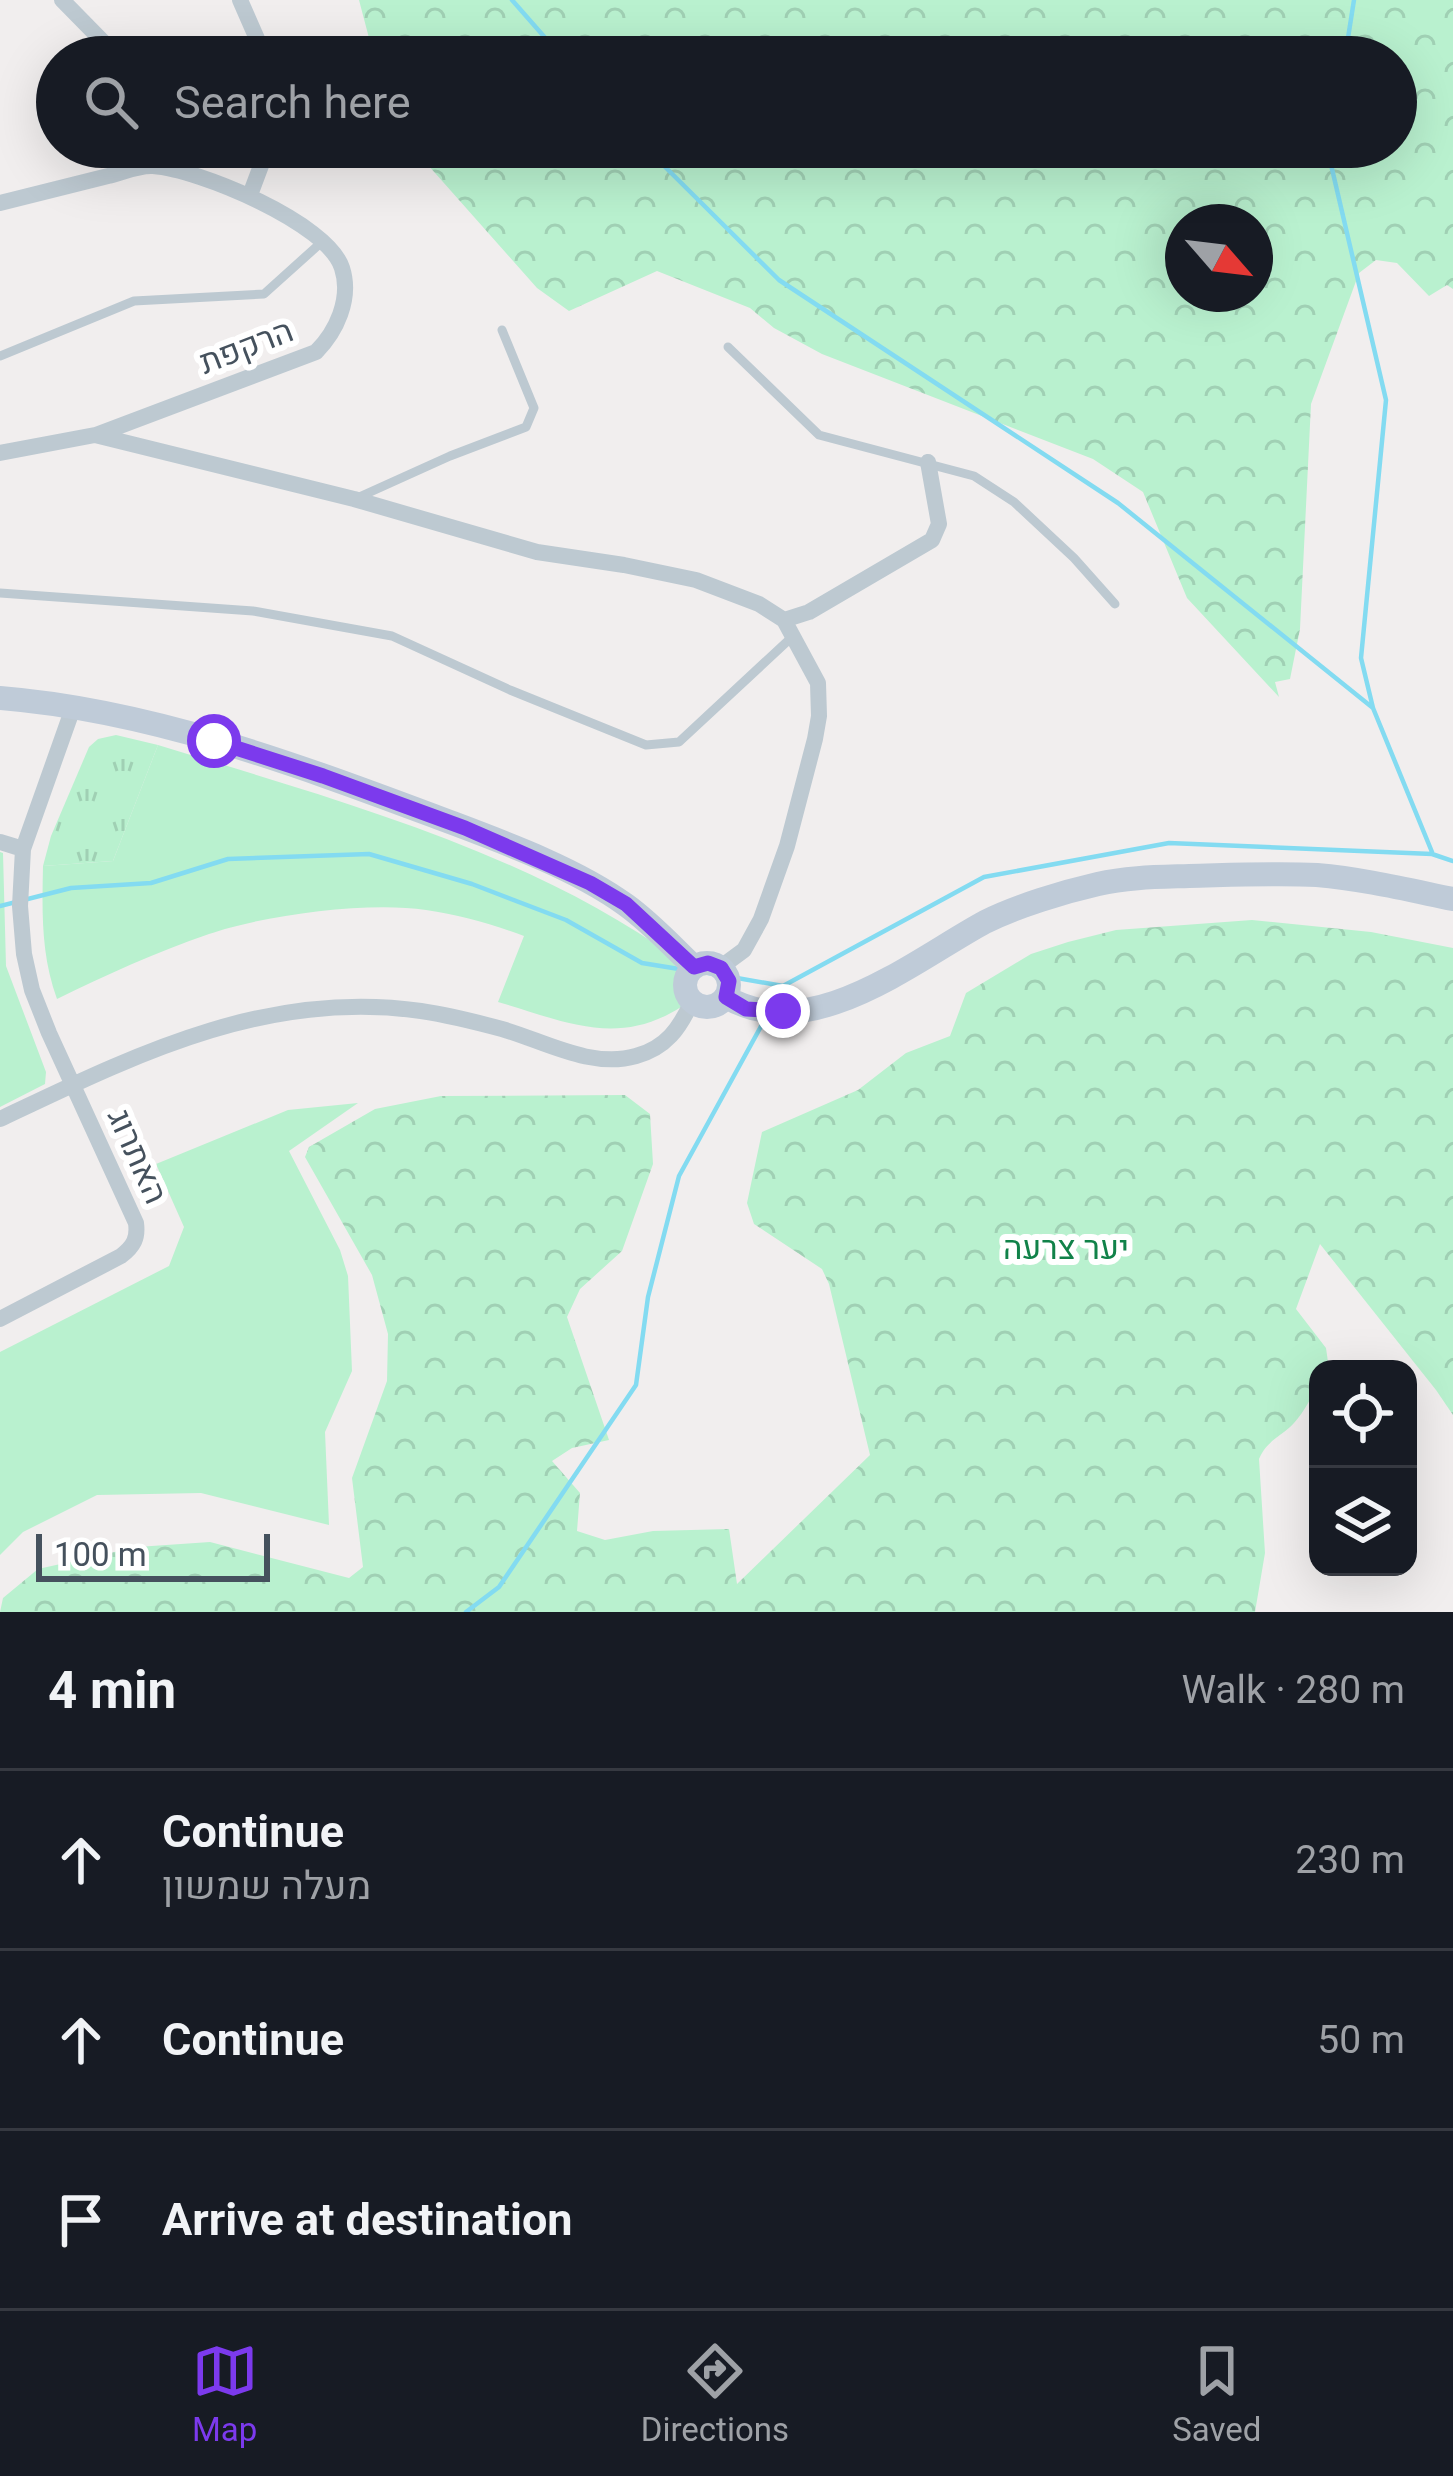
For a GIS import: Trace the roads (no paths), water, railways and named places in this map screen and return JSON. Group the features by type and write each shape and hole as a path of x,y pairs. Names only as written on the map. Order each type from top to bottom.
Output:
{"main road":[{"path":"0,698 167,728 388,799 590,883 626,904 694,967"},
{"path":"726,997 758,1011 826,1005 870,989 990,920 1100,883 1137,878 1320,875 1453,899"},
{"path":"708,963 721,968 729,981 726,997 710,1006 692,1001 686,984 694,967 708,963"}],"street":[{"path":"62,0 97,36"},
{"path":"240,0 256,36"},
{"path":"0,203 110,168"},
{"path":"172,168 250,195 324,240"},
{"path":"250,195 260,168"},
{"name":"הרקפת","path":"95,435 316,352 333,335 344,295 342,268 324,240"},
{"path":"0,453 95,435 354,499 537,552 696,580 746,598 789,628 818,683 815,739 787,846 760,920 744,950 721,968"},
{"path":"789,628 932,541 939,524 928,462"},
{"path":"73,708 23,849 20,906 32,989 73,1084"},
{"path":"0,842 23,849"},
{"path":"0,1120 170,1042 278,1013 350,1006 425,1011 608,1059 636,1056 658,1046 680,1029 692,1001"},
{"name":"האתרוג","path":"0,1318 134,1245 136,1223 73,1084"}],"lane":[{"path":"0,356 134,302 263,294 324,240"},
{"path":"354,499 526,427 534,408 502,330"},
{"path":"728,347 819,435 974,476 1014,502 1115,604"},
{"path":"0,593 253,611 392,636 646,745 679,742 789,628"}],"waterway":[{"path":"512,0 544,36"},
{"path":"1348,36 1354,0"},
{"path":"666,168 779,280 1118,503 1373,708"},
{"path":"1332,168 1386,400 1361,658 1373,708 1432,852"},
{"path":"703,972 783,986 984,877 1169,843 1432,854 1453,861"},
{"path":"0,906 71,888 151,883 228,859 369,854 472,884 566,920 642,963 679,969"},
{"path":"466,1612 499,1587 636,1385 648,1297 679,1176 765,1019"}],"park label":[{"name":"יער צרעה","path":"1066,1247"}]}
